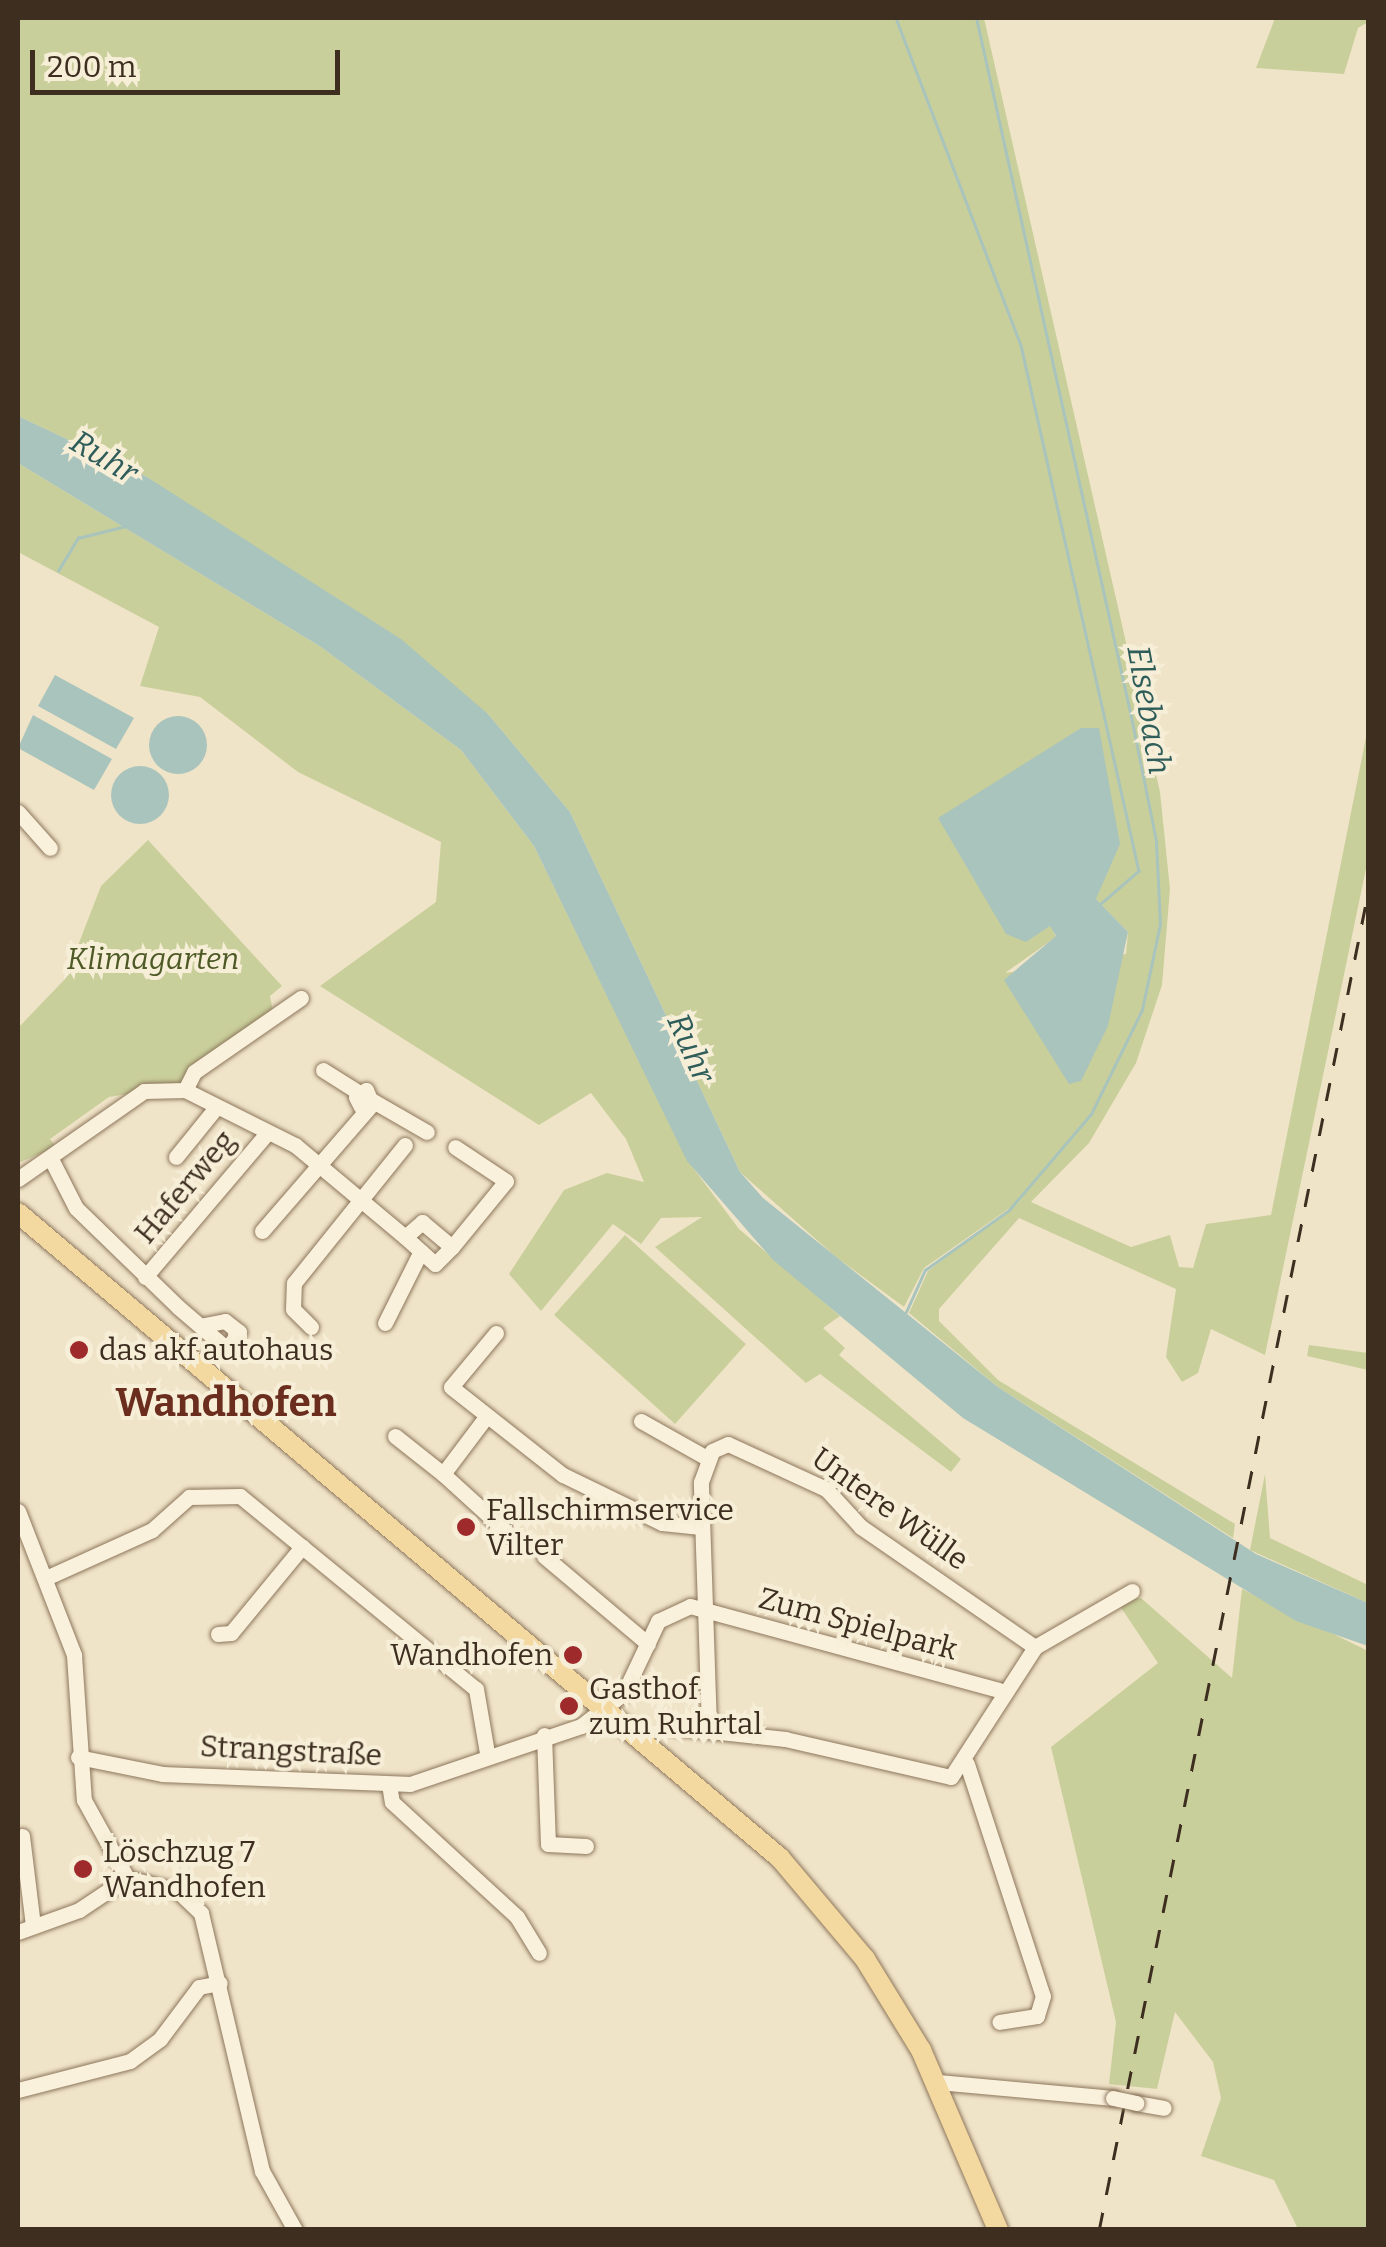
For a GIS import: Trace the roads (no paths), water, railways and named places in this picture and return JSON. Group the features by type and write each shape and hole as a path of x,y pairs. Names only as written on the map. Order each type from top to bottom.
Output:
{"main road":[{"path":"18,1213 608,1706 808,1888 873,1971 938,2082 998,2230"}],"street":[{"path":"18,812 50,848"},
{"path":"185,1090 194,1072 301,998"},
{"path":"323,1070 364,1100 426,1132"},
{"path":"18,1179 52,1159 144,1091 185,1090 214,1110 267,1133 318,1162 435,1264 506,1181 455,1147"},
{"path":"262,1231 364,1100"},
{"path":"176,1157 214,1110"},
{"name":"Haferweg","path":"145,1276 267,1133"},
{"path":"311,1327 293,1309 294,1283 404,1145"},
{"path":"52,1159 76,1208 200,1326"},
{"path":"405,1237 422,1222 452,1247"},
{"path":"385,1322 421,1251"},
{"path":"496,1333 451,1387 563,1475 662,1523 701,1527"},
{"path":"442,1474 486,1417"},
{"path":"641,1420 707,1458 701,1527 709,1728"},
{"path":"395,1436 520,1544"},
{"name":"Untere Wülle","path":"707,1458 737,1444 826,1489 860,1526 1034,1648"},
{"path":"48,1578 152,1530 204,1491 240,1496 476,1689 486,1754"},
{"path":"18,1511 48,1578 74,1655 78,1757 84,1800 127,1878 191,1900 220,1983 262,2170 295,2230"},
{"path":"218,1634 231,1633 302,1547"},
{"path":"544,1556 648,1644"},
{"path":"672,1727 709,1728 945,1777 967,1764 1000,1690 1034,1648 1132,1591"},
{"path":"608,1706 668,1610 703,1611"},
{"name":"Zum Spielpark","path":"703,1611 1000,1690"},
{"name":"Strangstraße","path":"78,1757 163,1774 389,1784 544,1735 608,1706"},
{"path":"544,1735 548,1844 586,1846"},
{"path":"967,1764 1043,1996 1037,2016 999,2022"},
{"path":"389,1784 392,1802 517,1916 539,1953"},
{"path":"22,1836 25,1929 78,1910 127,1878"},
{"path":"18,2090 130,2061 160,2040 199,1987 220,1983"},
{"path":"938,2082 1112,2098 1164,2108"}],"water":[{"name":"Ruhr","path":"18,416 147,477 401,639 488,714 570,812 740,1172 763,1198 998,1387 1256,1554 1368,1603 1368,1646 1296,1621 963,1418 773,1260 687,1161 534,846 461,750 321,647 18,463"},
{"path":"55,675 134,718 116,749 38,706"},
{"path":"33,715 112,759 94,790 18,748"},
{"path":"178,716 199,724 207,745 199,766 178,774 157,766 149,745 157,724"},
{"path":"1081,728 1099,728 1120,844 1096,899 1128,932 1108,1026 1081,1081 1069,1084 1004,980 1056,936 1050,926 1026,942 1006,934 938,818"},
{"path":"140,766 161,774 169,795 161,816 140,824 119,816 111,795 119,774"}],"waterway":[{"path":"896,18 1021,345 1139,871 1101,904"},
{"name":"Elsebach","path":"906,1312 925,1270 1009,1210 1091,1114 1142,1010 1160,924 1156,841 1131,717 976,18"},
{"path":"58,571 78,538 126,526"}],"railway":[{"path":"1099,2230 1368,892"}],"place":[{"name":"das akf autohaus","path":"79,1350"},
{"name":"Fallschirmservice Vilter","path":"466,1527"},
{"name":"Wandhofen","path":"573,1655"},
{"name":"Gasthof zum Ruhrtal","path":"569,1706"},
{"name":"Löschzug 7 Wandhofen","path":"83,1869"}],"district":[{"name":"Wandhofen","path":"226,1403"}],"park label":[{"name":"Klimagarten","path":"153,959"}]}
